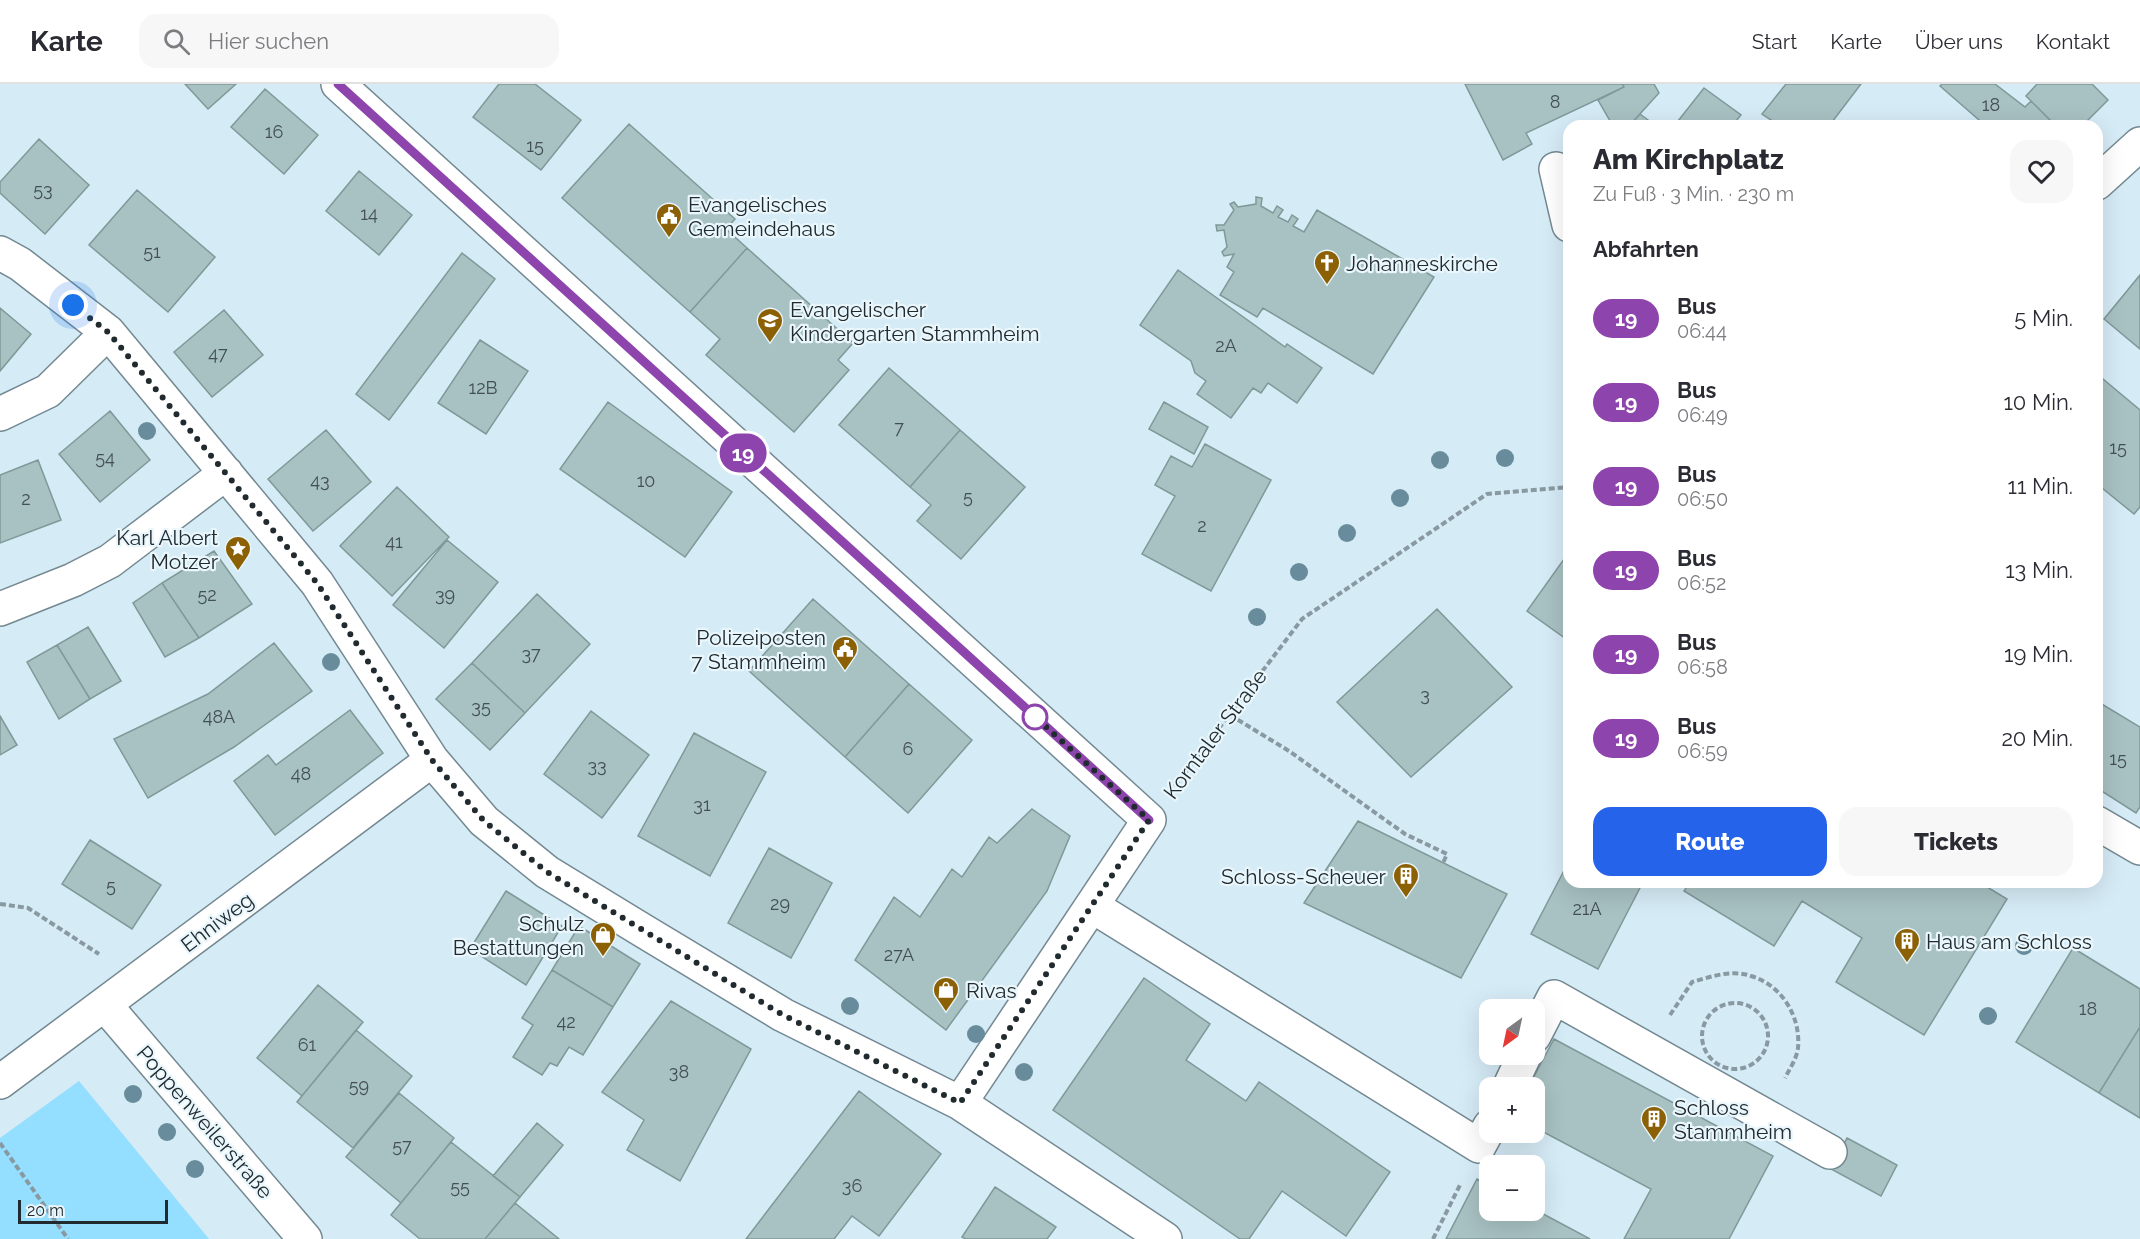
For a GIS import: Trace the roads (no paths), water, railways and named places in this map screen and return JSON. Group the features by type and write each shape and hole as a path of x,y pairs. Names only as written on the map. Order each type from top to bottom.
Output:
{"street":[{"name":"Korntaler Straße","path":"338,84 1149,820 960,1103"},
{"path":"2103,178 2140,144"},
{"path":"1556,169 1563,199"},
{"path":"0,253 20,264 108,332 317,583 432,760 484,821 547,872 783,1015 960,1103 1165,1239"},
{"path":"0,414 48,391 108,332"},
{"path":"0,609 63,584 110,561 226,473"},
{"name":"Ehniweg","path":"0,1082 140,980 432,760"},
{"path":"2103,826 2140,848"},
{"path":"1092,906 1479,1133"},
{"path":"1545,1015 1554,997 1830,1152"},
{"name":"Poppenweilerstraße","path":"105,1005 305,1239"}],"place":[{"name":"Evangelisches Gemeindehaus","path":"669,239"},
{"name":"Johanneskirche","path":"1327,286"},
{"name":"Evangelischer Kindergarten Stammheim","path":"770,344"},
{"name":"Karl Albert Motzer","path":"238,572"},
{"name":"Polizeiposten 7 Stammheim","path":"845,672"},
{"name":"Schloss-Scheuer","path":"1406,899"},
{"name":"Schulz Bestattungen","path":"603,958"},
{"name":"Haus am Schloss","path":"1907,964"},
{"name":"Rivas","path":"946,1013"},
{"name":"Schloss Stammheim","path":"1654,1142"}]}
